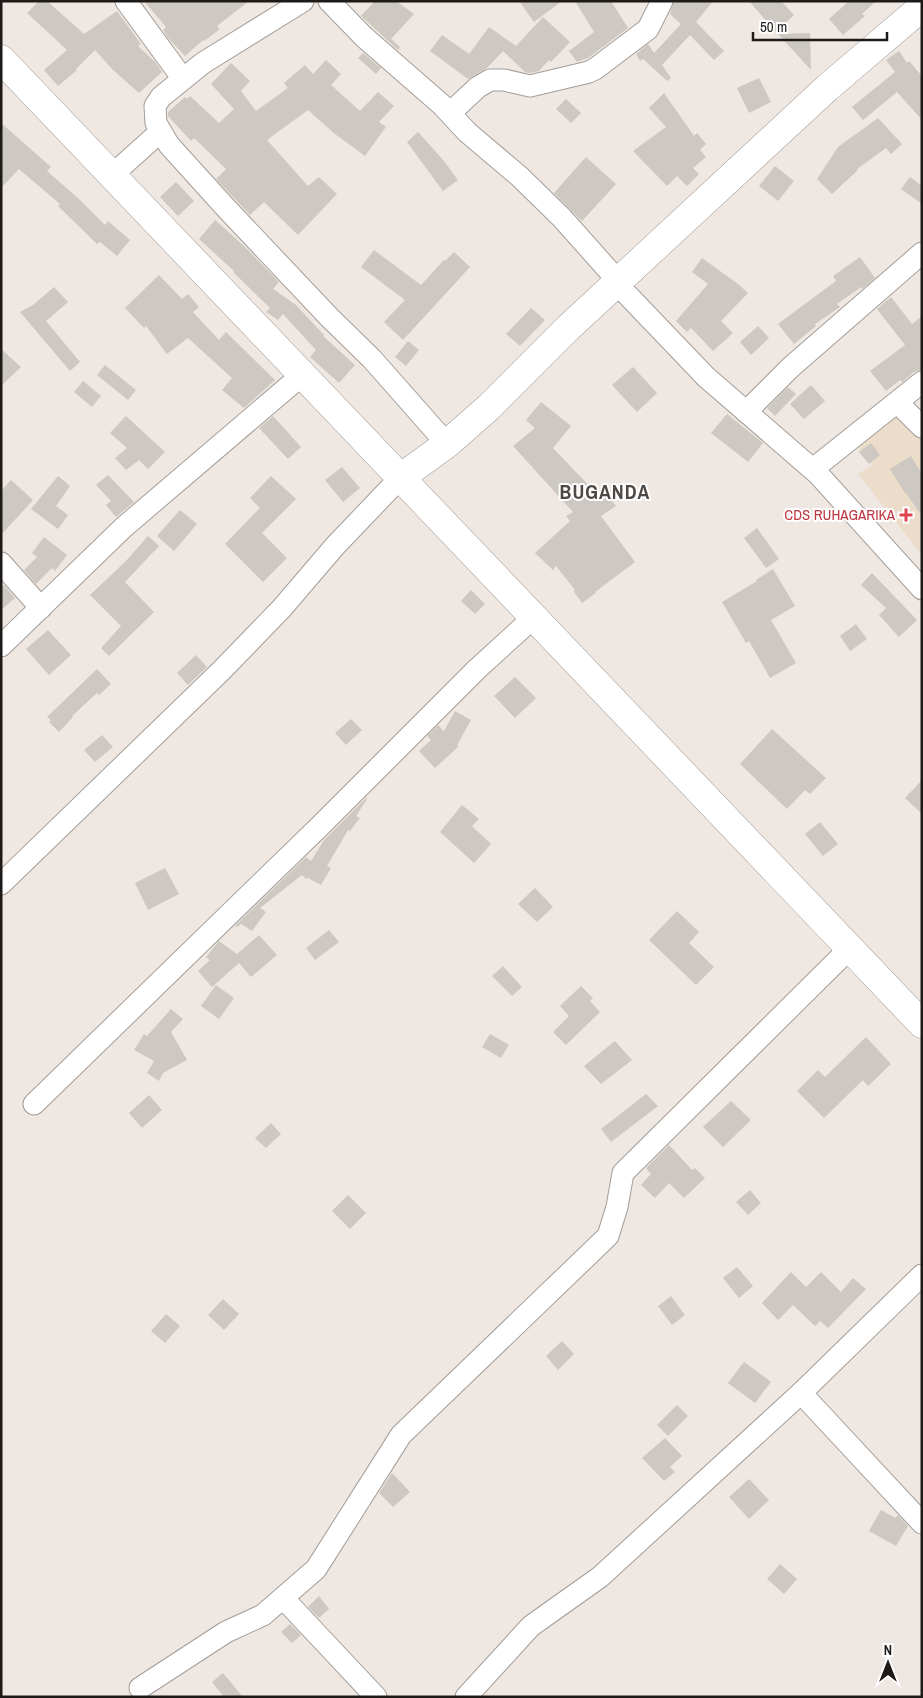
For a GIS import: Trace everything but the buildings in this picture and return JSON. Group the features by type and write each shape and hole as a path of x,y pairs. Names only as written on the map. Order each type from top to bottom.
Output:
{"main road":[{"path":"400,478 447,444 489,407 568,328 827,88 922,7"},
{"path":"1,59 922,1024"}],"street":[{"path":"126,1 182,79"},
{"path":"329,1 364,38 442,105 467,132 519,176 556,212 618,283 706,377 812,469 922,589"},
{"path":"450,113 478,87 490,80 504,80 530,86 595,69 648,29 662,1"},
{"path":"298,2 203,63 182,79 161,97 155,106 154,115 156,123 170,145 226,208 329,317 372,359 447,444"},
{"path":"112,175 160,132"},
{"path":"746,412 791,367 922,253"},
{"path":"1,646 124,527 302,375"},
{"path":"812,469 922,382"},
{"path":"898,402 922,427"},
{"path":"1,884 222,670 282,608 335,546 400,478"},
{"path":"1,563 41,608"},
{"path":"34,1104 319,827 476,670 533,618"},
{"path":"140,1688 226,1632 263,1616 316,1569 401,1435 608,1236 618,1207 623,1173 849,949"},
{"path":"466,1697 531,1626 600,1577 801,1393 922,1275"},
{"path":"801,1393 922,1523"},
{"path":"283,1598 376,1697"}],"shaded area":[{"name":"CDS RUHAGARIKA","path":"903,408 922,427 922,555 858,474 873,465 854,442"}],"place":[{"name":"CDS RUHAGARIKA","path":"906,515"}],"district":[{"name":"BUGANDA","path":"605,492"}]}
